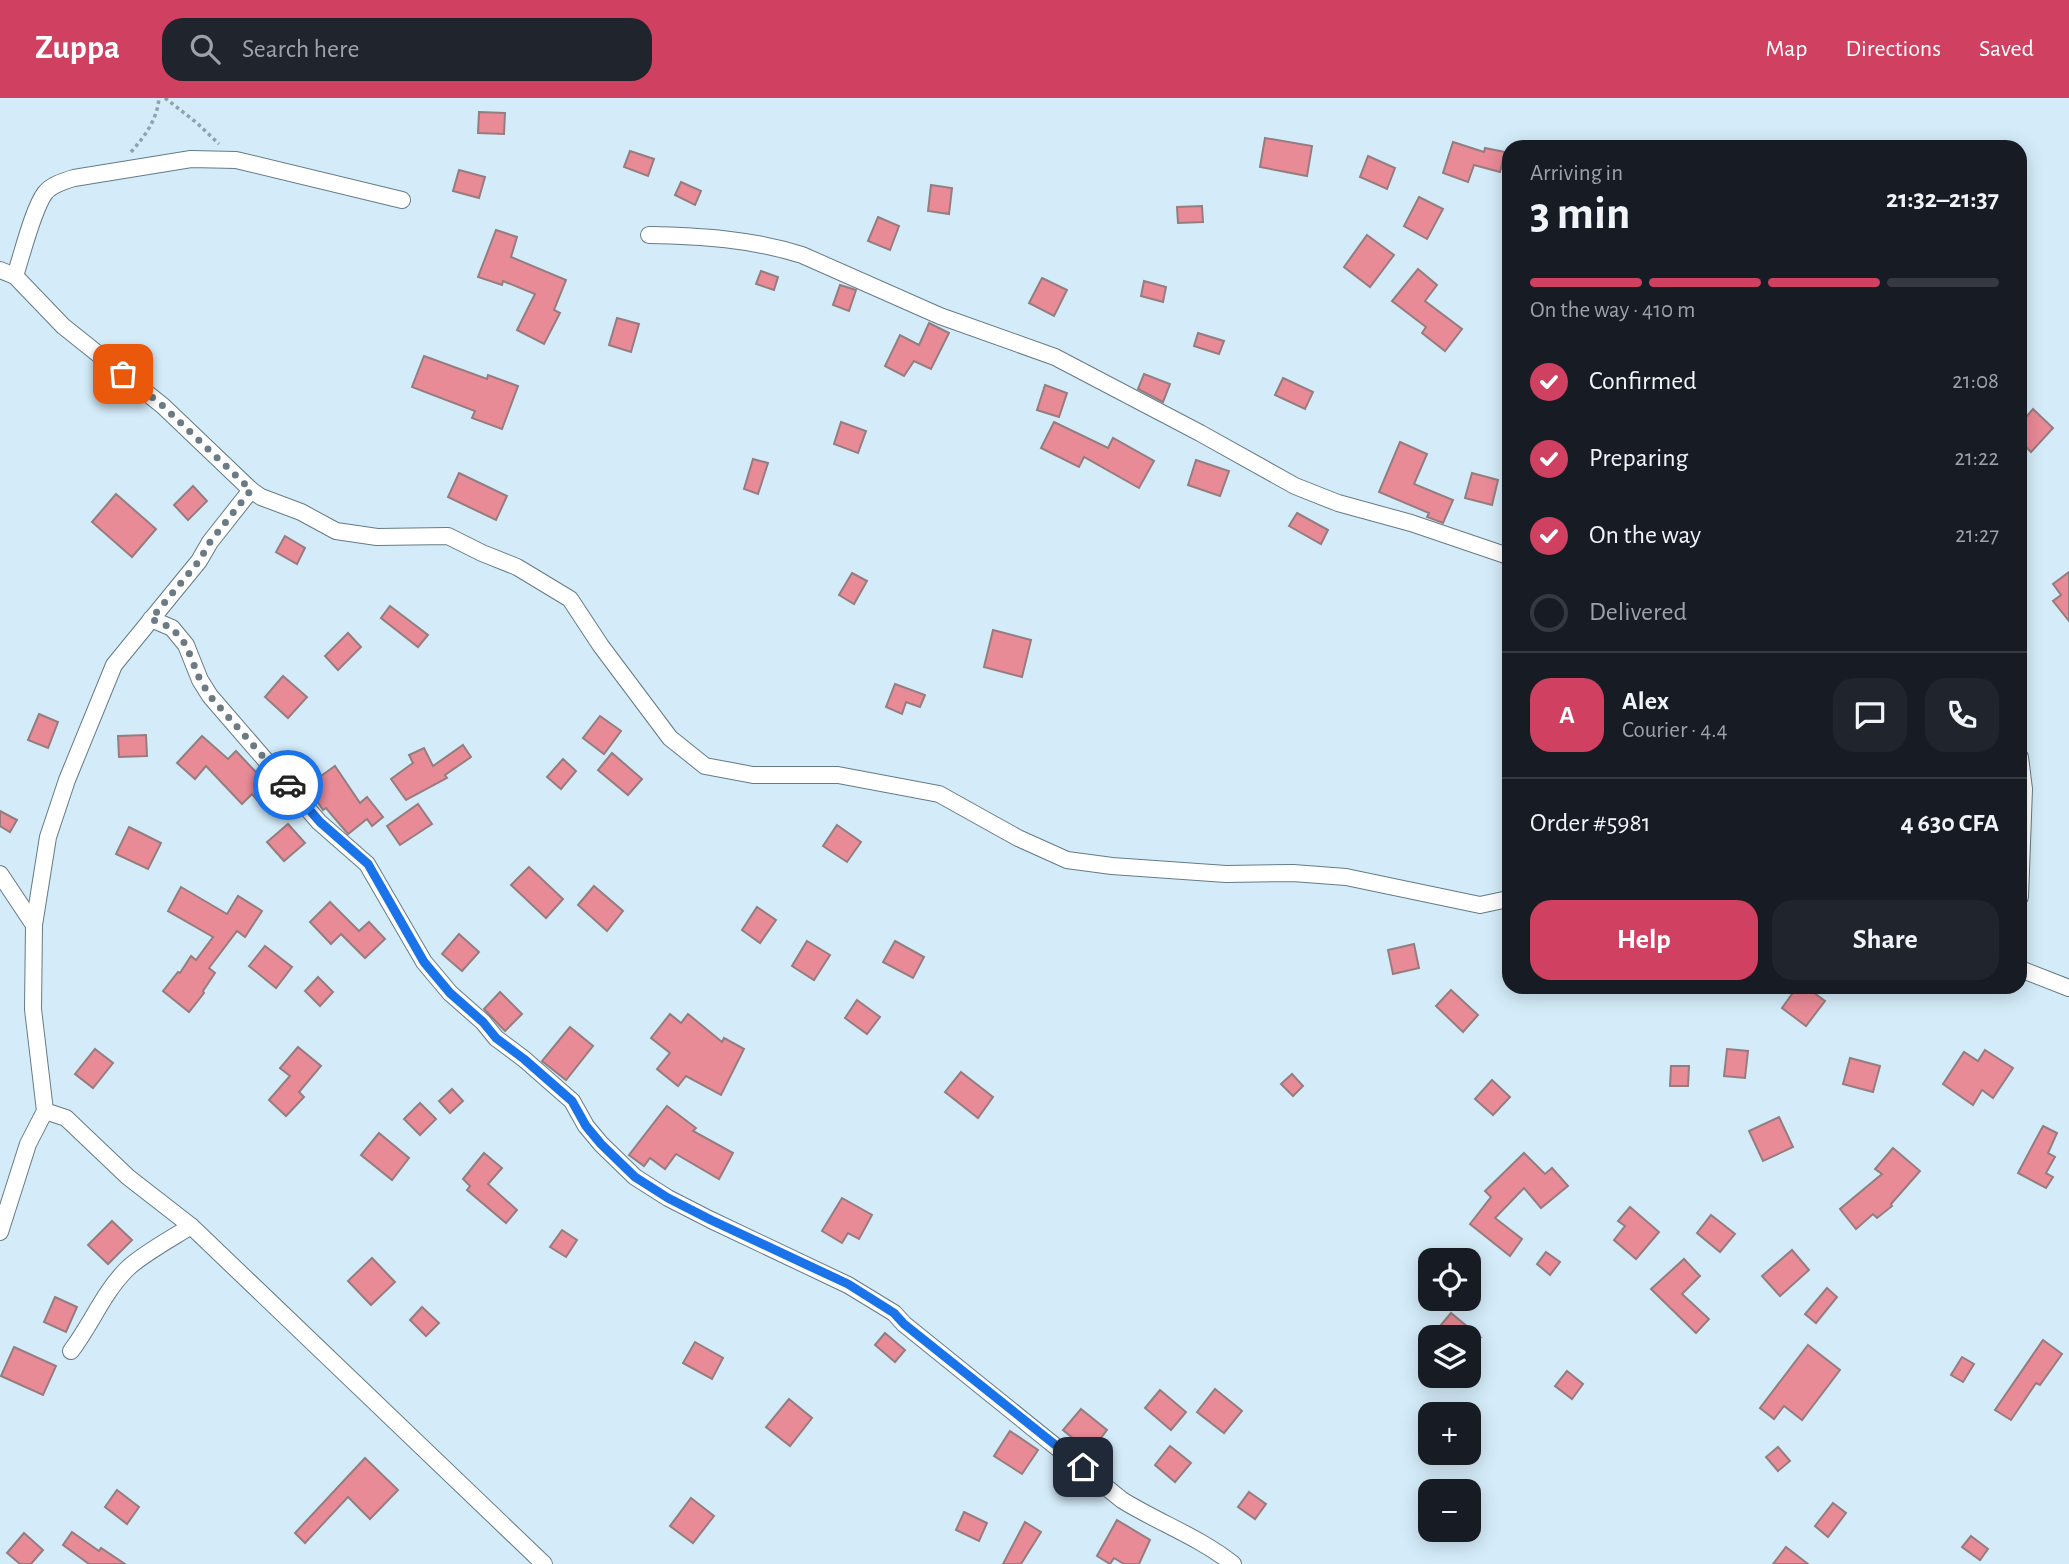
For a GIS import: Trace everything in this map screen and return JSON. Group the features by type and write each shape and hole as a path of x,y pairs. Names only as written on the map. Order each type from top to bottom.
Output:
{"street":[{"path":"402,200 236,160 191,159 74,178 45,192 8,273 64,326 163,406 261,497 301,512 336,531 377,537 448,536 528,573 570,599 601,646 670,738 705,766 753,775 838,775 939,793 1018,838 1067,860 1226,874 1293,873 1346,877 1480,905 1502,900"},
{"path":"649,234 708,236 802,255 940,316 1055,357 1295,486 1338,503 1411,523 1502,554"},
{"path":"0,1232 28,1144 45,1111 33,1009 34,925 48,837 67,780 114,665 199,561 210,542 251,490"},
{"path":"151,619 172,628 186,645 200,680 210,696 320,822 368,864 424,962 450,993 483,1022 496,1038 572,1101 586,1126 635,1177 668,1198 744,1237 825,1273 872,1298 894,1313 904,1324 1122,1500 1150,1517 1178,1529 1233,1564"},
{"path":"0,874 34,925"},
{"path":"2027,972 2069,988"},
{"path":"45,1111 66,1118 128,1177 191,1226 544,1564"},
{"path":"71,1351 86,1331 104,1297 128,1267 191,1226"}],"path":[{"path":"130,153 146,135 158,112 159,98"},
{"path":"165,98 197,123 236,160"}],"building":[{"path":"479,112 505,113 504,134 478,133"},
{"path":"1265,138 1312,146 1307,176 1260,167"},
{"path":"1453,142 1484,152 1485,148 1502,151 1500,172 1474,165 1468,182 1443,173"},
{"path":"630,151 654,159 648,176 624,167"},
{"path":"1368,156 1395,168 1387,189 1360,177"},
{"path":"459,170 485,177 479,198 453,191"},
{"path":"681,182 701,191 695,205 675,195"},
{"path":"931,185 952,188 949,214 928,211"},
{"path":"1419,197 1443,209 1427,239 1404,226"},
{"path":"1202,206 1203,222 1178,223 1177,207"},
{"path":"878,217 899,226 890,250 868,241"},
{"path":"496,230 517,237 511,257 566,280 554,310 560,313 544,344 517,330 535,294 503,281 502,285 478,277"},
{"path":"1367,235 1394,255 1370,287 1344,267"},
{"path":"1418,269 1437,285 1425,301 1462,329 1445,351 1422,333 1426,327 1392,301"},
{"path":"761,271 778,277 774,290 756,284"},
{"path":"1042,278 1067,290 1054,316 1029,303"},
{"path":"1144,281 1166,287 1163,302 1141,296"},
{"path":"840,285 856,290 849,311 833,305"},
{"path":"617,318 639,324 631,352 609,345"},
{"path":"929,323 949,333 931,369 914,361 904,376 885,366 900,335 919,345"},
{"path":"1198,333 1224,341 1219,354 1194,346"},
{"path":"424,356 487,379 488,375 518,386 502,429 472,418 475,411 412,387"},
{"path":"1144,374 1170,384 1163,402 1138,389"},
{"path":"1283,378 1313,392 1305,409 1275,395"},
{"path":"1045,385 1067,393 1059,417 1037,410"},
{"path":"2033,409 2053,428 2031,452 2027,448 2027,416"},
{"path":"841,422 866,431 858,453 834,444"},
{"path":"1054,422 1108,448 1113,438 1154,461 1139,488 1084,457 1079,467 1041,448"},
{"path":"1400,442 1427,454 1414,484 1453,500 1443,523 1427,517 1429,513 1379,492"},
{"path":"753,459 768,463 758,494 744,489"},
{"path":"1196,460 1229,471 1220,496 1188,485"},
{"path":"459,473 507,496 496,520 448,497"},
{"path":"1472,473 1498,480 1492,505 1465,498"},
{"path":"193,486 207,501 188,520 174,505"},
{"path":"116,494 156,529 132,557 92,522"},
{"path":"1297,513 1328,530 1321,544 1289,526"},
{"path":"285,536 305,548 297,564 276,552"},
{"path":"2069,572 2069,621 2053,601 2061,595 2053,584"},
{"path":"852,573 867,581 854,604 839,595"},
{"path":"390,606 428,635 418,647 381,618"},
{"path":"993,630 1031,640 1022,677 984,667"},
{"path":"348,633 361,647 338,670 325,656"},
{"path":"283,676 307,697 288,718 265,697"},
{"path":"895,684 925,695 920,707 906,702 902,714 886,707"},
{"path":"39,714 58,722 48,748 28,740"},
{"path":"600,716 621,731 604,754 583,738"},
{"path":"146,735 147,756 119,757 118,736"},
{"path":"202,736 228,759 236,751 270,787 257,800 252,794 242,804 206,766 195,779 177,763"},
{"path":"463,745 471,757 445,775 447,778 406,800 391,779 413,763 409,755 424,748 433,766"},
{"path":"612,753 642,779 628,795 598,770"},
{"path":"563,759 576,771 561,789 547,777"},
{"path":"335,766 360,803 367,797 383,817 372,826 367,819 348,834 326,808 323,810 307,786"},
{"path":"418,804 432,824 400,845 387,826"},
{"path":"0,811 17,820 10,832 0,826"},
{"path":"288,824 305,843 284,861 267,842"},
{"path":"837,825 861,842 847,862 823,846"},
{"path":"129,827 161,843 148,869 116,854"},
{"path":"529,867 563,899 546,918 511,885"},
{"path":"594,886 623,911 607,931 578,905"},
{"path":"181,887 227,914 238,896 262,911 245,937 237,931 209,968 215,973 189,1012 163,991 191,956 196,960 213,937 168,911"},
{"path":"330,902 359,931 369,922 385,939 365,958 341,934 331,944 310,922"},
{"path":"757,907 776,920 760,943 742,930"},
{"path":"459,934 479,952 462,971 442,954"},
{"path":"807,941 830,955 814,980 792,966"},
{"path":"895,941 924,957 913,978 883,962"},
{"path":"1414,944 1419,968 1393,974 1388,950"},
{"path":"265,946 292,967 276,988 249,966"},
{"path":"318,977 333,992 320,1006 305,991"},
{"path":"1451,990 1478,1015 1463,1032 1436,1006"},
{"path":"500,992 522,1014 505,1031 484,1009"},
{"path":"1792,994 1816,994 1825,1001 1806,1026 1782,1008"},
{"path":"857,1000 880,1017 867,1034 845,1018"},
{"path":"670,1014 681,1023 688,1014 722,1042 724,1038 744,1049 721,1095 686,1076 678,1086 657,1069 670,1053 651,1038"},
{"path":"570,1027 593,1046 566,1080 542,1061"},
{"path":"298,1047 321,1066 299,1092 304,1097 286,1116 269,1100 290,1076 280,1068"},
{"path":"95,1049 113,1063 93,1088 75,1074"},
{"path":"1727,1049 1748,1051 1745,1078 1724,1076"},
{"path":"1985,1050 2013,1068 1993,1098 1982,1090 1973,1105 1943,1084 1964,1052 1978,1061"},
{"path":"1850,1058 1880,1066 1873,1092 1843,1084"},
{"path":"1671,1066 1689,1066 1688,1086 1670,1086"},
{"path":"961,1072 993,1097 978,1118 945,1092"},
{"path":"1292,1074 1303,1086 1293,1096 1281,1084"},
{"path":"1492,1080 1510,1097 1493,1115 1475,1099"},
{"path":"452,1089 463,1101 450,1113 439,1101"},
{"path":"420,1103 436,1119 420,1135 404,1119"},
{"path":"667,1106 696,1128 693,1131 733,1153 719,1179 676,1154 665,1169 650,1158 644,1166 629,1155"},
{"path":"1779,1117 1793,1147 1763,1161 1749,1131"},
{"path":"2043,1126 2057,1133 2048,1153 2055,1157 2046,1173 2053,1177 2046,1188 2018,1173"},
{"path":"379,1133 409,1158 392,1180 361,1155"},
{"path":"1893,1148 1920,1171 1892,1206 1877,1218 1873,1214 1856,1229 1840,1209 1882,1174 1875,1169"},
{"path":"484,1153 502,1168 488,1184 517,1210 506,1223 467,1190 470,1186 463,1179"},
{"path":"1524,1153 1545,1174 1552,1168 1568,1186 1541,1208 1524,1188 1495,1218 1522,1239 1510,1256 1470,1224 1491,1197 1485,1191"},
{"path":"842,1198 872,1215 859,1239 848,1233 842,1243 822,1231"},
{"path":"1630,1207 1659,1232 1636,1259 1614,1240 1625,1226 1618,1221"},
{"path":"1711,1215 1735,1234 1720,1252 1697,1233"},
{"path":"112,1221 132,1240 108,1264 88,1245"},
{"path":"562,1230 577,1240 566,1257 550,1247"},
{"path":"1792,1250 1809,1270 1780,1296 1762,1276"},
{"path":"1546,1252 1560,1262 1550,1275 1537,1264"},
{"path":"372,1258 395,1282 371,1305 348,1281"},
{"path":"1684,1259 1700,1276 1682,1294 1709,1319 1696,1333 1651,1289"},
{"path":"1827,1288 1837,1297 1816,1323 1805,1314"},
{"path":"55,1297 77,1307 66,1332 44,1322"},
{"path":"422,1307 439,1323 426,1336 410,1320"},
{"path":"1451,1313 1466,1325 1441,1325"},
{"path":"885,1333 905,1350 895,1362 875,1345"},
{"path":"2043,1340 2062,1354 2040,1385 2036,1383 2011,1420 1995,1410"},
{"path":"695,1342 723,1358 712,1379 683,1363"},
{"path":"1808,1345 1840,1370 1802,1420 1784,1406 1774,1419 1760,1408"},
{"path":"14,1347 56,1366 43,1395 1,1376"},
{"path":"1962,1357 1974,1364 1963,1382 1951,1375"},
{"path":"1567,1371 1583,1384 1572,1399 1555,1386"},
{"path":"1215,1389 1242,1411 1224,1433 1197,1412"},
{"path":"1160,1390 1186,1412 1171,1430 1145,1408"},
{"path":"789,1399 812,1418 790,1446 766,1427"},
{"path":"1081,1409 1107,1430 1090,1452 1063,1430"},
{"path":"1010,1431 1038,1450 1022,1474 994,1456"},
{"path":"1170,1446 1191,1463 1175,1482 1155,1465"},
{"path":"1778,1447 1790,1461 1778,1471 1766,1457"},
{"path":"365,1458 398,1490 370,1519 348,1497 305,1543 295,1533"},
{"path":"117,1490 139,1507 127,1524 105,1507"},
{"path":"1249,1492 1266,1504 1255,1519 1238,1507"},
{"path":"691,1498 714,1516 693,1543 670,1526"},
{"path":"1833,1503 1846,1513 1828,1537 1815,1526"},
{"path":"964,1512 987,1523 979,1541 956,1530"},
{"path":"1117,1520 1150,1540 1139,1564 1124,1564 1114,1558 1110,1564 1097,1556"},
{"path":"1025,1522 1041,1532 1021,1564 1003,1564"},
{"path":"72,1532 99,1551 101,1548 125,1564 89,1564 63,1545"},
{"path":"24,1533 43,1550 31,1564 20,1564 7,1553"},
{"path":"1971,1536 1988,1549 1980,1560 1962,1547"},
{"path":"1786,1547 1808,1564 1773,1564"}],"way so far":[{"path":"123,374 163,406 251,490 210,542 199,561 151,619 172,628 186,645 200,680 210,696 288,785"}],"route":[{"path":"288,785 320,822 368,864 424,962 450,993 483,1022 496,1038 549,1079 572,1101 586,1126 635,1177 668,1198 744,1237 825,1273 872,1298 1083,1467"}]}
